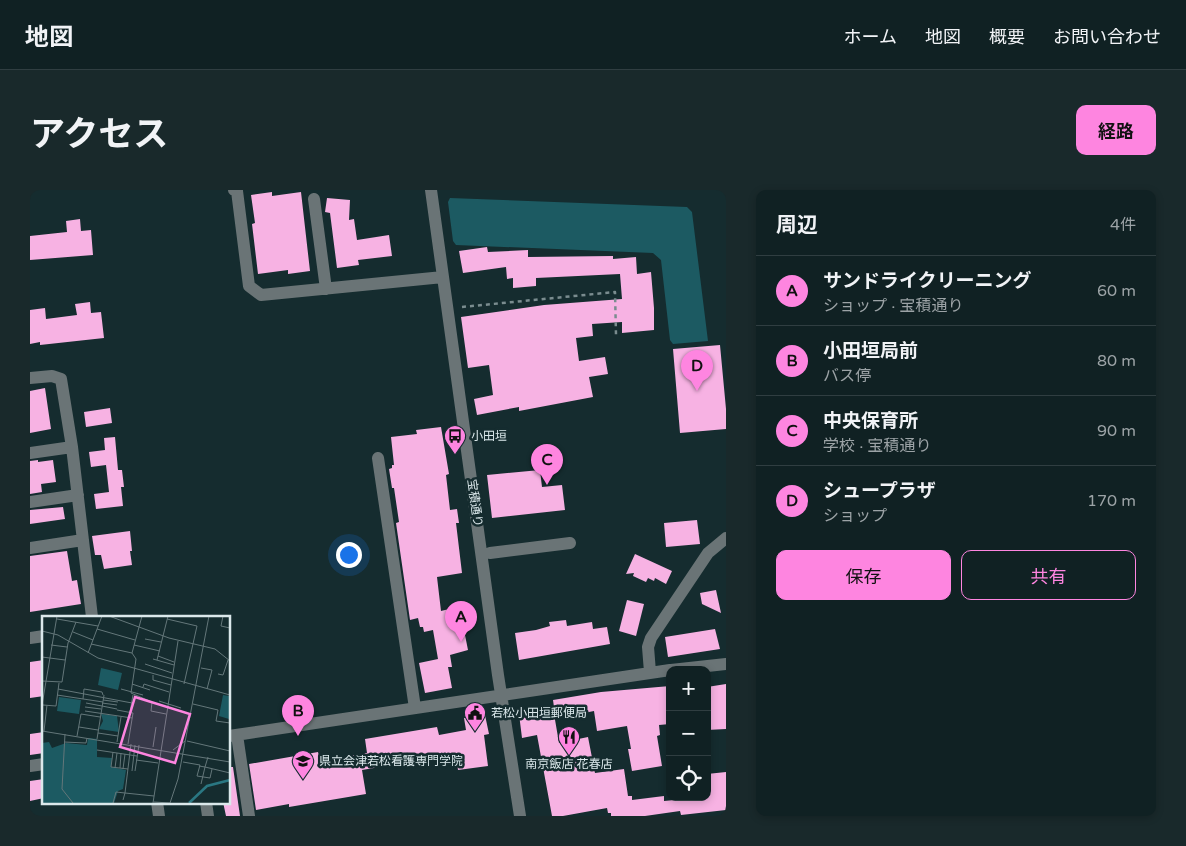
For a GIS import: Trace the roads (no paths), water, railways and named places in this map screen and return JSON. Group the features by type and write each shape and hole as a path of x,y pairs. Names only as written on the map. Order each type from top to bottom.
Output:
{"street":[{"path":"234,190 237,191 249,286 262,294 443,277"},
{"name":"宝積通り","path":"431,190 520,816"},
{"path":"314,199 326,289"},
{"path":"30,378 52,376 61,379 72,446 92,616"},
{"path":"30,453 72,446"},
{"path":"378,458 415,708"},
{"path":"30,502 78,495"},
{"path":"650,672 648,647 651,638 708,553 726,538"},
{"path":"30,548 83,540"},
{"path":"490,553 570,543"},
{"path":"707,666 726,664"},
{"path":"250,816 233,735 666,670"}],"place":[{"name":"シュープラザ","path":"697,391"},
{"name":"小田垣","path":"455,455"},
{"name":"中央保育所","path":"547,485"},
{"name":"サンドライクリーニング","path":"461,642"},
{"name":"若松小田垣郵便局","path":"475,732"},
{"name":"小田垣局前","path":"298,736"},
{"name":"南京飯店 花春店","path":"569,756"},
{"name":"県立会津若松看護専門学院","path":"303,780"}]}
